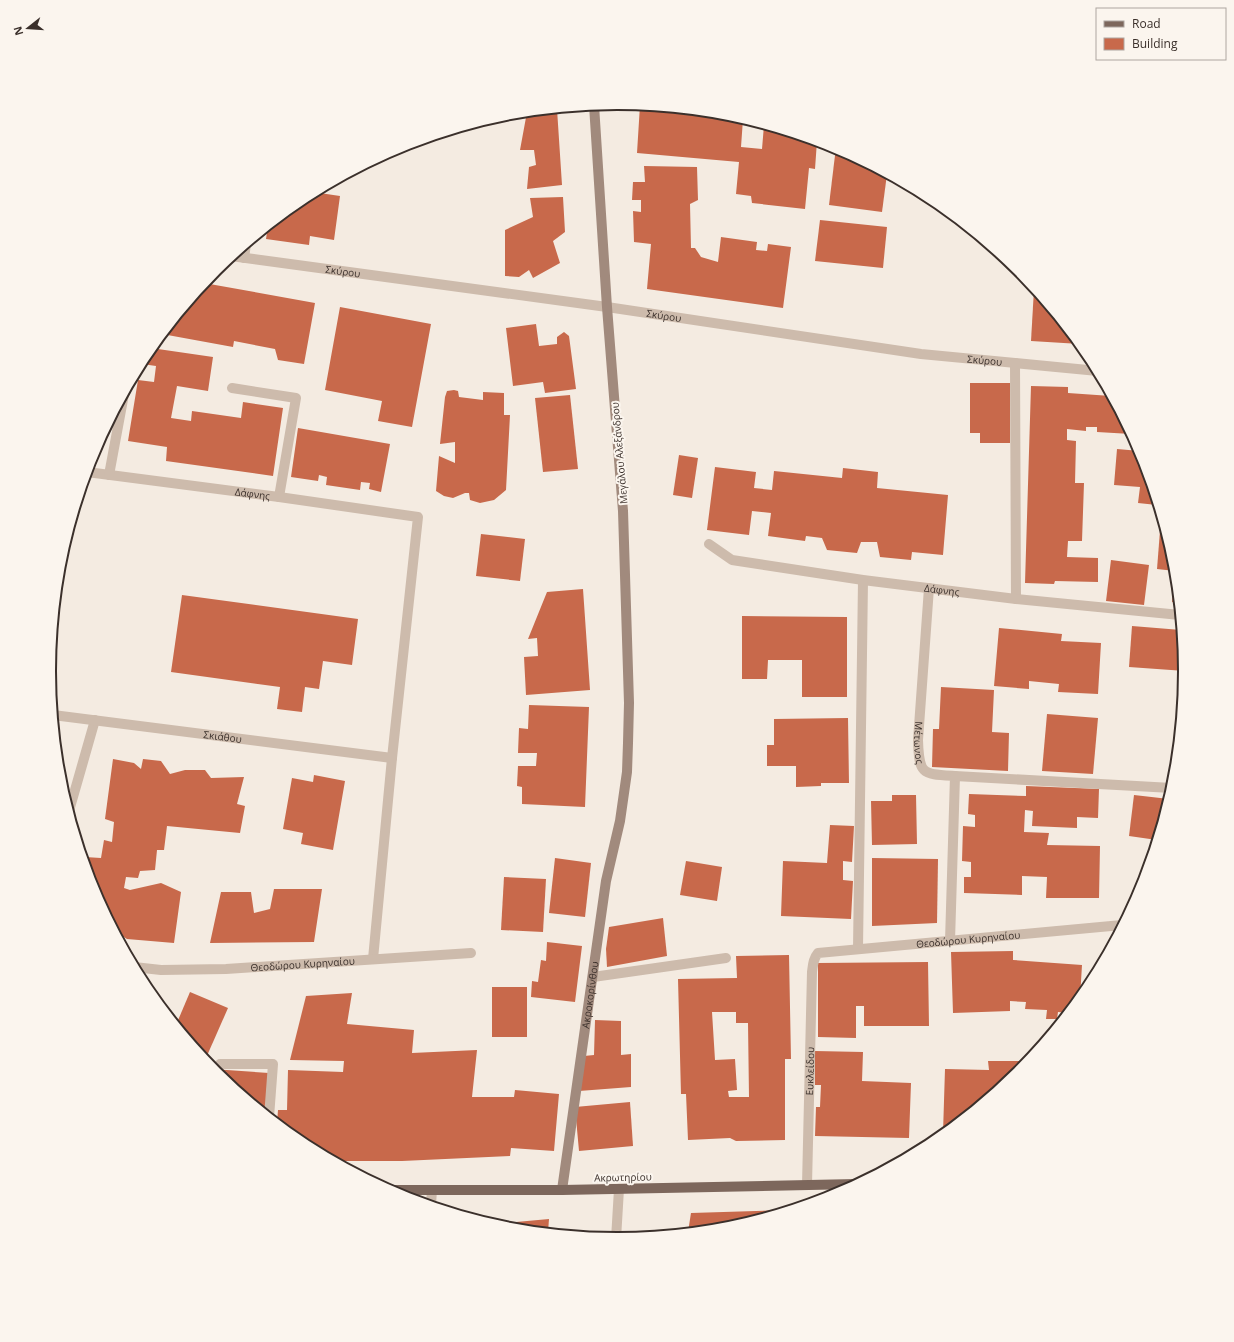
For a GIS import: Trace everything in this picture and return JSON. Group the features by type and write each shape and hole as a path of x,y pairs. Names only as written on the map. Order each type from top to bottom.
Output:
{"main road":[{"name":"Μεγάλου Αλεξάνδρου","path":"594,111 607,307 624,527 629,703 627,772 623,801"},
{"name":"Ακροκορίνθου","path":"562,1190 606,881 620,821 623,801"},
{"name":"Ακρωτηρίου","path":"405,1190 562,1190 842,1184"}],"street":[{"path":"244,258 245,251"},
{"name":"Σκύρου","path":"238,257 607,307 884,349 1090,370"},
{"path":"1016,363 1016,599"},
{"path":"232,388 296,398 279,497"},
{"path":"109,475 121,409"},
{"name":"Δάφνης","path":"93,473 418,517 392,758"},
{"name":"Δάφνης","path":"709,544 732,560 863,580 1016,599 1175,614"},
{"path":"858,949 863,580"},
{"name":"Μέτωνος","path":"929,588 918,740 919,756 923,769 928,773 933,775 955,776"},
{"name":"Σκιάθου","path":"58,716 392,758"},
{"path":"72,801 95,720"},
{"path":"373,959 392,758"},
{"path":"950,941 955,776 1165,788"},
{"name":"Θεοδώρου Κυρηναίου","path":"815,956 818,953 829,951 1117,925"},
{"name":"Θεοδώρου Κυρηναίου","path":"142,968 161,970 214,969 471,953"},
{"name":"Ευκλείδου","path":"807,1185 812,972 815,956"},
{"path":"593,977 726,958"},
{"path":"220,1064 273,1064 270,1112"},
{"path":"616,1232 619,1189"},
{"path":"431,1200 432,1190"}],"building":[{"path":"640,111 690,115 743,125 741,147 762,149 764,130 817,147 815,169 809,168 805,209 752,203 751,196 736,194 739,162 637,153"},
{"path":"557,114 562,185 527,189 529,167 536,165 534,150 520,150 526,118"},
{"path":"835,154 886,179 882,212 829,205"},
{"path":"644,166 697,167 698,200 690,204 691,248 695,248 701,257 718,262 721,237 757,242 756,250 767,251 768,244 791,247 783,308 647,289 651,244 634,242 633,211 641,212 641,200 632,200 633,182 645,182"},
{"path":"323,194 340,196 334,240 310,236 309,245 266,239 267,233 275,226"},
{"path":"563,197 565,232 553,241 560,263 533,278 529,270 519,277 505,276 505,230 533,217 530,198"},
{"path":"820,220 887,227 883,268 815,261"},
{"path":"211,284 315,303 304,364 278,360 275,349 234,341 233,347 168,335"},
{"path":"1034,295 1072,344 1031,341"},
{"path":"340,307 431,324 412,427 378,421 382,401 325,390"},
{"path":"536,324 539,346 557,344 557,337 564,332 569,336 576,389 545,393 543,382 513,386 506,328"},
{"path":"158,349 213,357 208,391 177,386 171,418 191,421 192,411 241,418 243,402 283,408 273,476 166,461 167,447 128,441 138,380 154,382 156,366 147,365"},
{"path":"970,383 1010,383 1010,443 980,443 980,433 970,433"},
{"path":"1031,386 1068,387 1068,393 1105,396 1125,434 1097,432 1097,427 1086,427 1086,431 1067,429 1067,440 1076,441 1075,483 1084,483 1082,541 1068,541 1067,557 1098,558 1098,582 1055,581 1054,584 1025,583"},
{"path":"447,391 458,391 459,397 483,400 483,392 504,393 504,415 510,415 506,490 494,500 480,503 470,500 469,493 453,498 444,496 436,491 439,456 455,463 455,442 440,444 445,397"},
{"path":"570,395 578,469 543,472 535,398"},
{"path":"298,428 390,444 381,492 369,489 370,483 361,482 360,490 326,485 327,477 319,475 318,481 291,477"},
{"path":"1117,449 1132,450 1152,504 1138,503 1140,487 1114,485"},
{"path":"679,455 698,458 692,498 673,495"},
{"path":"715,467 756,472 754,488 772,490 774,471 842,478 843,468 878,472 877,488 948,495 943,555 912,552 911,560 880,557 877,542 861,542 857,553 827,550 822,538 806,536 805,541 768,536 771,513 752,511 749,535 707,530"},
{"path":"1160,531 1168,570 1157,569"},
{"path":"481,534 525,539 520,581 476,576"},
{"path":"1111,560 1149,565 1144,605 1106,601"},
{"path":"583,589 590,690 526,695 524,657 538,656 537,638 528,639 547,592"},
{"path":"182,595 358,619 352,665 323,661 319,689 305,687 302,712 277,709 280,687 171,672"},
{"path":"742,616 847,617 847,697 802,697 802,660 768,660 767,679 742,679"},
{"path":"1132,626 1177,630 1178,670 1129,667"},
{"path":"999,628 1062,634 1061,641 1101,643 1098,694 1058,692 1059,684 1029,681 1029,689 994,686"},
{"path":"941,687 994,690 992,732 1009,733 1008,771 932,767 933,729 939,729"},
{"path":"529,705 589,707 585,807 522,804 522,787 517,786 518,766 536,766 537,753 518,753 519,728 528,729"},
{"path":"1047,714 1098,718 1093,774 1042,771"},
{"path":"848,718 849,783 821,783 821,786 796,787 796,766 767,766 767,745 774,745 774,719"},
{"path":"113,759 134,763 141,769 143,759 161,761 170,774 185,770 205,770 211,778 244,777 237,804 245,806 240,833 167,826 164,850 157,850 155,870 140,871 138,878 126,877 124,888 130,890 161,883 181,892 174,943 127,939 123,937 99,886 88,857 101,858 104,840 112,842 114,822 105,819"},
{"path":"314,775 345,781 333,850 301,844 303,833 283,829 292,778 313,782"},
{"path":"1026,786 1099,789 1098,818 1077,817 1077,828 1032,826 1033,811 1025,810 1024,832 1049,833 1047,845 1100,846 1099,898 1046,898 1047,877 1022,876 1022,895 964,893 964,877 971,877 971,862 962,861 963,826 975,827 975,815 968,814 969,794 1026,796"},
{"path":"892,795 916,795 917,844 872,845 871,801 892,801"},
{"path":"1134,795 1163,798 1152,839 1129,836"},
{"path":"830,825 854,826 852,862 843,861 843,880 853,881 851,919 781,916 783,861 827,863"},
{"path":"555,858 591,863 585,917 549,913"},
{"path":"872,858 938,859 937,923 872,926"},
{"path":"686,861 722,867 717,901 680,895"},
{"path":"504,877 546,879 543,932 501,930"},
{"path":"274,889 322,889 314,942 210,943 221,892 251,892 254,913 270,909"},
{"path":"663,918 667,956 607,967 606,949 609,927"},
{"path":"547,942 582,946 575,1002 531,997 532,981 538,982 541,960 546,961"},
{"path":"1013,951 1013,960 1082,965 1081,986 1062,1012 1058,1012 1057,1019 1046,1019 1047,1010 1025,1009 1026,1002 1010,1001 1010,1011 953,1013 951,952"},
{"path":"789,955 791,1059 785,1059 785,1140 736,1141 730,1138 688,1140 686,1094 681,1094 678,979 737,978 736,956","holes":["712,1012 736,1012 736,1023 748,1023 749,1097 729,1097 728,1091 737,1090 735,1059 715,1060"]},
{"path":"928,962 929,1026 864,1026 864,1006 856,1006 856,1038 818,1037 818,963"},
{"path":"492,987 527,987 527,1037 492,1037"},
{"path":"190,992 228,1008 208,1055 178,1020"},
{"path":"352,993 347,1024 414,1030 412,1053 477,1050 472,1097 514,1097 515,1090 559,1094 554,1151 511,1148 510,1156 402,1161 344,1161 336,1157 277,1118 278,1110 287,1110 288,1070 343,1072 344,1061 290,1060 306,996"},
{"path":"595,1020 621,1021 621,1055 631,1054 631,1087 579,1091 584,1056 594,1055"},
{"path":"815,1051 863,1052 862,1081 911,1083 909,1138 815,1136 816,1107 820,1107 821,1085 815,1085"},
{"path":"988,1061 1020,1061 987,1093 943,1127 945,1069 989,1070"},
{"path":"222,1070 269,1073 266,1109"},
{"path":"630,1102 633,1146 579,1151 575,1107"},
{"path":"770,1211 726,1221 689,1227 691,1213"},
{"path":"549,1219 548,1227 514,1222"}]}
